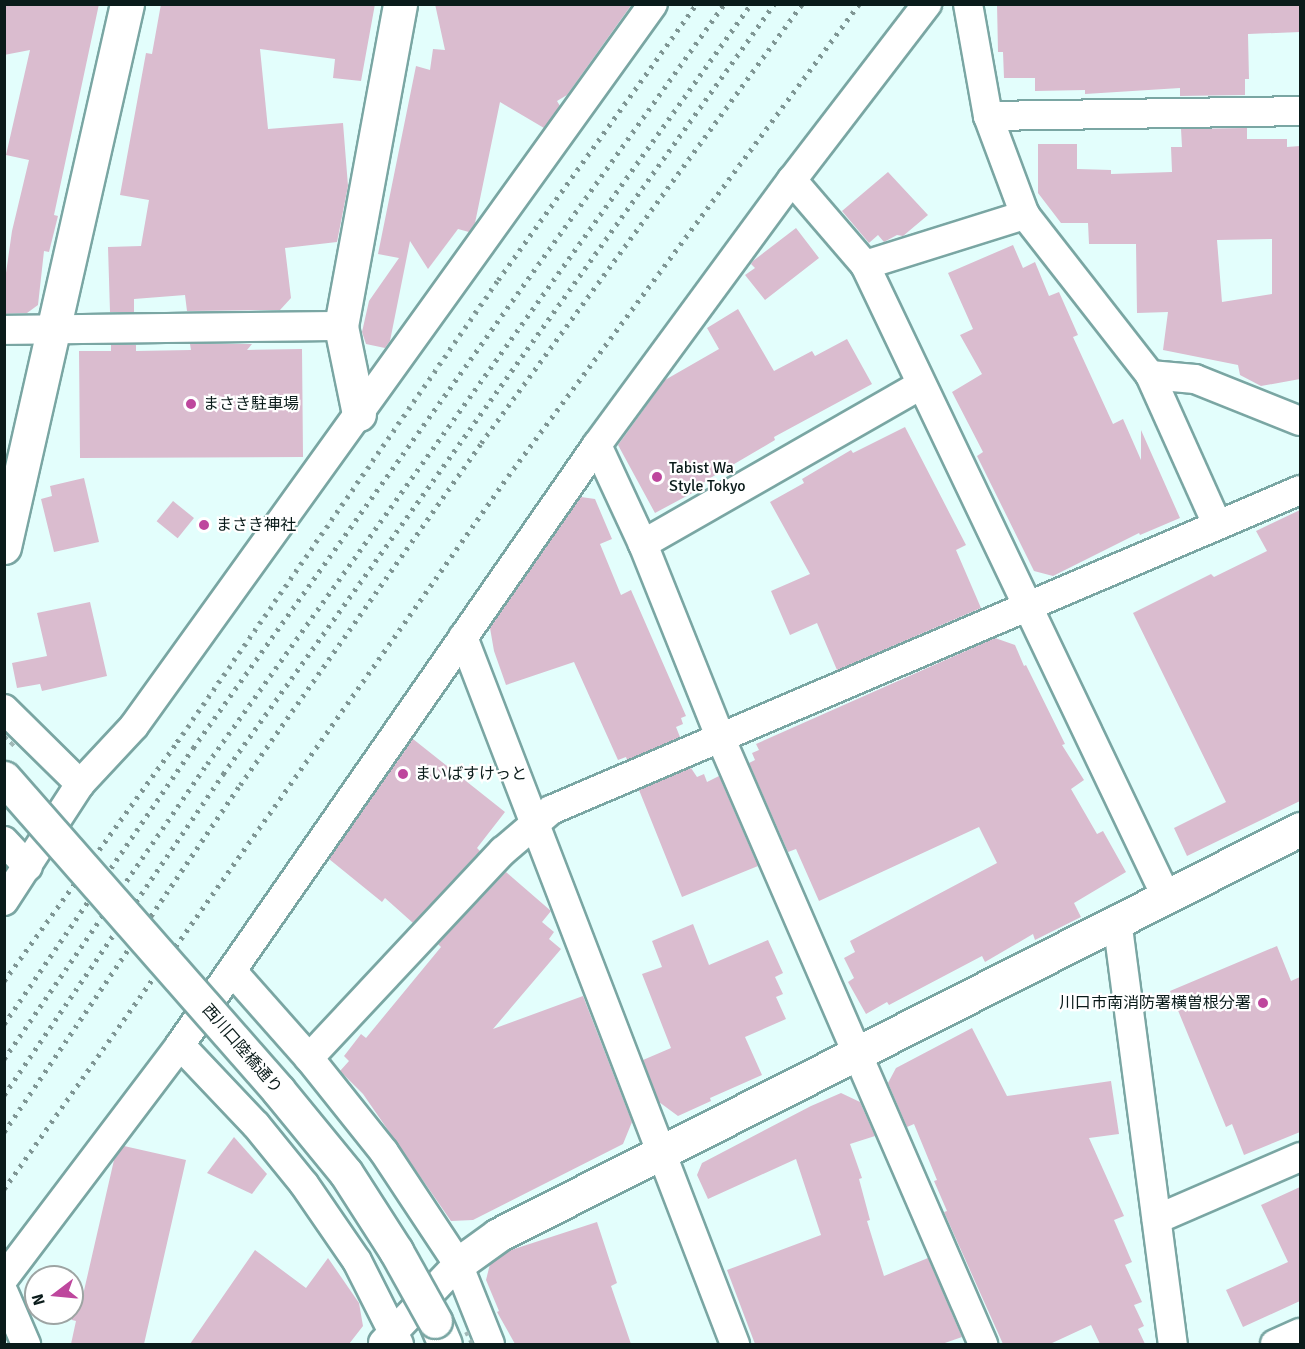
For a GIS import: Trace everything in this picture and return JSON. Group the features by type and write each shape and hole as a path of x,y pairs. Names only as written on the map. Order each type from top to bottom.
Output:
{"street":[{"path":"4,547 56,330 127,4"},
{"path":"359,414 341,326 400,4"},
{"path":"4,901 80,784 134,726 653,4"},
{"path":"4,1278 180,1045 597,445 792,180 927,4"},
{"path":"968,4 988,116 1025,215 1150,375 1217,524"},
{"path":"988,116 1300,111"},
{"path":"792,180 865,265 1166,896"},
{"path":"865,265 1025,215"},
{"path":"4,330 341,326"},
{"path":"1150,375 1195,379 1300,421"},
{"path":"643,544 921,385"},
{"path":"597,445 643,544 720,737 983,1344"},
{"path":"309,1058 503,851 535,821 551,810 1300,490"},
{"path":"464,638 735,1344"},
{"path":"4,709 80,784"},
{"name":"西川口陸橋通り","path":"4,778 278,1090 346,1173 396,1251 440,1333"},
{"path":"180,1045 256,1125 304,1184 357,1261 391,1340 458,1264 498,1235 1117,920 1300,830"},
{"path":"4,841 28,867"},
{"path":"1117,920 1173,1344"},
{"path":"232,970 309,1058 384,1152 458,1264 490,1344"},
{"path":"1156,1219 1300,1157"},
{"path":"4,1293 26,1344"},
{"path":"1275,1344 1300,1333"}],"building":[{"path":"4,4 99,4 54,215 58,216 49,252 44,251 38,305 27,313 4,314 4,287 12,231 29,160 6,155 30,50 4,55"},
{"path":"161,4 375,4 361,81 333,78 335,59 260,49 268,129 343,123 348,186 337,242 285,248 291,298 280,310 187,311 185,295 134,299 134,312 110,312 108,247 141,246 149,200 120,195 146,53 152,54"},
{"path":"435,4 632,4 567,95 557,101 560,106 544,128 500,102 475,223 469,232 458,229 428,269 410,241 390,341 385,348 366,344 362,332 369,301 399,258 378,254 416,66 430,70 433,49 445,50"},
{"path":"997,4 1300,4 1300,32 1248,34 1249,79 1245,79 1245,95 1180,96 1180,88 1085,94 1085,90 1035,91 1035,78 1004,78 1003,52 998,52"},
{"path":"1247,128 1247,139 1287,139 1287,147 1300,146 1300,379 1261,386 1240,375 1238,365 1163,350 1168,312 1137,313 1136,244 1089,244 1088,223 1061,223 1038,193 1038,144 1077,144 1077,169 1111,170 1111,174 1172,172 1171,147 1182,147 1181,129","holes":["1272,239 1272,294 1222,302 1217,240"]},
{"path":"888,172 928,215 903,236 897,235 884,242 878,235 869,243 842,211"},
{"path":"796,228 819,258 765,300 745,275 755,268 751,264 753,261"},
{"path":"1013,245 1023,268 1035,262 1049,296 1059,292 1078,335 1073,337 1113,424 1123,419 1141,460 1141,430 1180,518 1140,535 1139,533 1053,576 1034,571 977,456 983,452 952,392 982,374 960,335 973,329 948,273"},
{"path":"738,309 774,371 812,351 815,356 847,339 872,384 774,437 775,440 712,477 694,489 696,491 655,513 618,445 665,380 719,349 707,328"},
{"name":"まさき駐車場","path":"190,344 252,344 247,350 302,349 303,457 80,458 79,351 111,351 111,345 136,345 136,351 191,350"},
{"path":"905,427 966,545 956,550 981,608 837,670 817,623 790,635 771,591 810,574 770,502 804,483 802,479 851,450 853,453"},
{"path":"84,478 99,542 54,552 41,499 52,496 50,486"},
{"path":"581,497 595,499 612,539 600,544 621,595 631,590 686,716 681,718 683,724 676,727 680,737 627,760 626,757 618,760 574,662 506,685 494,651 490,628"},
{"path":"173,501 194,518 178,538 157,521"},
{"path":"1300,510 1300,801 1187,856 1174,828 1226,802 1133,613 1211,574 1214,577 1267,551 1256,531"},
{"path":"90,602 107,676 42,691 40,684 17,688 12,663 47,656 37,613"},
{"path":"995,638 1015,645 1065,744 1062,745 1084,780 1071,789 1097,834 1103,831 1126,872 1074,903 1081,917 1035,940 1033,934 985,962 982,956 889,1005 887,1002 866,1014 848,982 854,978 844,958 855,952 850,941 997,863 979,827 819,901 796,849 788,852 749,763 755,760 752,753 759,750 756,744"},
{"path":"413,739 505,812 477,848 480,851 413,923 385,898 382,902 329,859"},
{"path":"691,768 697,777 704,774 707,782 719,776 758,866 682,897 639,790"},
{"path":"506,872 551,911 542,922 554,932 549,939 561,949 493,1029 583,996 632,1122 623,1144 473,1220 451,1221 363,1094 340,1071 349,1061 344,1056 361,1034 366,1038 441,947 438,944"},
{"path":"693,924 709,965 768,940 783,973 775,977 783,994 776,997 786,1019 745,1037 762,1075 710,1098 711,1101 678,1116 659,1102 643,1060 671,1048 642,974 662,967 652,941"},
{"path":"1277,946 1291,981 1300,977 1300,1132 1244,1155 1232,1124 1226,1127 1170,991"},
{"path":"972,1028 1007,1096 1111,1081 1119,1134 1089,1138 1124,1216 1114,1220 1132,1262 1125,1265 1142,1302 1134,1305 1144,1326 1138,1329 1145,1344 1100,1344 1091,1325 1050,1344 1003,1344 944,1212 947,1211 934,1181 937,1180 914,1124 907,1127 888,1083 896,1068"},
{"path":"841,1093 860,1102 875,1136 850,1144 862,1178 859,1179 870,1220 867,1221 884,1276 928,1258 962,1337 942,1344 755,1344 727,1270 821,1235 796,1159 708,1199 697,1175 702,1163 811,1106"},
{"path":"234,1137 267,1174 252,1194 207,1173"},
{"path":"124,1146 186,1160 144,1344 71,1344 75,1325 84,1325 84,1291 114,1160"},
{"path":"1300,1187 1300,1301 1243,1327 1226,1290 1288,1262 1261,1205"},
{"path":"597,1222 617,1283 611,1286 631,1344 515,1344 497,1312 499,1311 486,1280 490,1264 508,1251"},
{"path":"255,1250 306,1288 328,1258 359,1303 363,1326 349,1344 190,1344"}],"railway":[{"path":"4,981 177,742 498,280 696,4"},
{"path":"4,1024 193,748 724,4"},
{"path":"4,1059 207,764 751,4"},
{"path":"4,1095 223,774 774,4"},
{"path":"4,1132 240,785 481,443 802,4"},
{"path":"4,1189 508,476 859,4"}],"place":[{"name":"まさき駐車場","path":"191,404"},
{"name":"Tabist Wa Style Tokyo","path":"657,477"},
{"name":"まさき神社","path":"204,525"},
{"name":"まいばすけっと","path":"403,774"},
{"name":"川口市南消防署横曽根分署","path":"1263,1003"}]}
